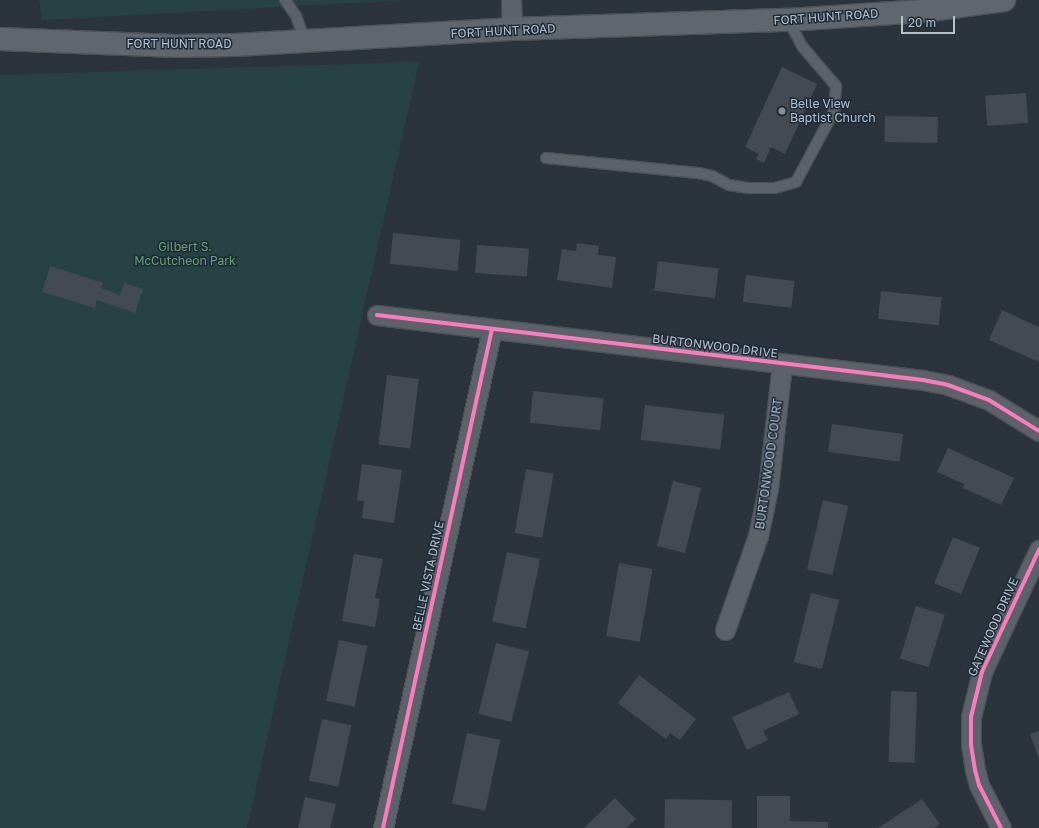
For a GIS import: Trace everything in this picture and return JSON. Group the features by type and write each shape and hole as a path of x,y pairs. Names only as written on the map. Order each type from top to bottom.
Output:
{"main road":[{"name":"FORT HUNT ROAD","path":"0,40 176,46 305,41 512,29 788,20 923,11 1004,0"}],"street":[{"path":"511,0 512,29"},
{"name":"BURTONWOOD DRIVE","path":"377,314 948,385 989,400 1039,431"},
{"name":"BELLE VISTA DRIVE","path":"383,828 492,329"},
{"name":"BURTONWOOD COURT","path":"725,630 750,566 758,536 768,488 782,364"},
{"name":"GATEWOOD DRIVE","path":"1001,828 979,785 971,745 971,717 982,672 1039,550"}],"lane":[{"path":"285,0 296,16 305,41"},
{"path":"546,158 698,173 712,176 729,185 748,188 775,188 796,182 834,111 836,86 802,46 788,20"}],"green space":[{"path":"39,0 403,0 42,20"},
{"name":"Gilbert S. McCutcheon Park","path":"419,62 247,828 0,828 0,75"}],"building":[{"path":"782,67 817,84 785,154 771,147 764,163 756,159 759,154 745,147"},
{"path":"1026,93 1028,123 987,126 985,96"},
{"path":"885,116 938,117 938,143 885,142"},
{"path":"393,233 461,240 457,271 390,264"},
{"path":"577,243 599,246 598,255 616,257 612,288 557,280 562,249 576,251"},
{"path":"477,245 529,249 527,277 475,273"},
{"path":"658,261 719,268 715,298 654,291"},
{"path":"50,266 103,283 101,288 120,295 124,283 143,289 135,313 97,300 95,308 42,292"},
{"path":"746,275 795,281 791,308 743,302"},
{"path":"881,291 942,297 939,325 878,319"},
{"path":"1002,310 1039,327 1039,362 989,340"},
{"path":"387,375 419,379 410,448 378,444"},
{"path":"533,391 604,398 600,430 530,423"},
{"path":"645,405 724,415 720,449 641,440"},
{"path":"832,424 903,434 899,462 828,452"},
{"path":"948,448 1014,478 1001,505 963,488 964,484 937,472"},
{"path":"362,464 402,470 394,523 362,518 364,501 357,500"},
{"path":"526,469 554,474 542,538 515,533"},
{"path":"673,481 701,488 685,553 657,546"},
{"path":"823,500 848,506 832,575 807,569"},
{"path":"953,537 980,548 961,594 934,583"},
{"path":"507,552 540,559 525,629 492,621"},
{"path":"354,554 383,559 375,598 380,599 375,627 342,621"},
{"path":"619,563 652,569 640,642 606,636"},
{"path":"811,593 839,600 822,669 794,662"},
{"path":"916,606 945,615 929,667 900,659"},
{"path":"339,640 367,646 354,707 326,701"},
{"path":"496,643 529,651 511,722 478,714"},
{"path":"639,675 696,719 680,740 670,733 666,739 618,703"},
{"path":"891,691 917,692 915,763 889,762"},
{"path":"789,692 799,714 763,731 768,740 747,750 732,717"},
{"path":"322,719 351,725 338,787 309,781"},
{"path":"1039,731 1039,759 1030,734"},
{"path":"467,733 500,740 485,810 452,803"},
{"path":"757,796 790,796 790,821 828,822 828,828 757,828"},
{"path":"305,797 336,804 330,828 298,828"},
{"path":"615,798 636,819 626,828 584,828"},
{"path":"665,799 732,800 732,828 664,828"},
{"path":"922,799 940,824 934,828 878,828"}],"cycle path":[{"path":"377,315 923,380 948,385 989,400 1039,431"},
{"path":"383,828 492,329"},
{"path":"1001,828 979,785 971,745 971,717 982,672 1039,550"}],"place":[{"name":"Belle View Baptist Church","path":"782,111"}]}
